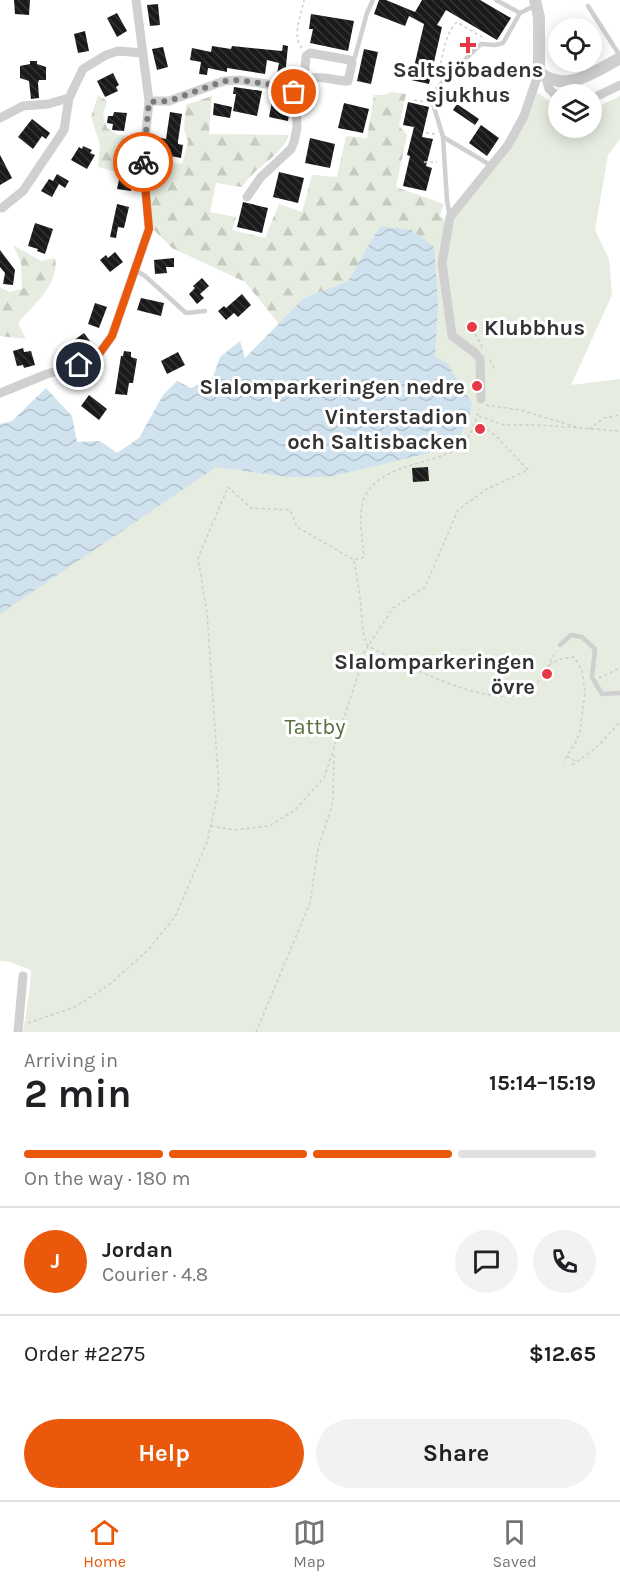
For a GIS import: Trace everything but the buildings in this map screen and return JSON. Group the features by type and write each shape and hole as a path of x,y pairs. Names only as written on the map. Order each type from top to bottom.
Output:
{"street":[{"path":"0,393 47,374 79,365 99,354 112,336 135,270 149,229 143,161 149,102 136,0"},
{"path":"536,2 543,75 548,87"},
{"path":"2,208 23,191 64,130 69,98 83,69 118,51 143,53"},
{"path":"294,92 310,77 348,81 351,62 310,53 306,56 304,81"},
{"path":"543,75 557,82 579,79 620,57"},
{"path":"482,399 480,359 452,336 448,320 448,298 442,263 450,217 508,145 543,75"},
{"path":"149,102 169,101 224,81 239,80 288,87 294,92 297,111 294,142 291,149 261,177 248,197"},
{"path":"602,94 620,85"},
{"path":"0,118 23,106 48,104 69,98"},
{"path":"19,1029 23,976"}],"lane":[{"path":"351,62 355,57 373,0"},
{"path":"496,0 520,13"},
{"path":"450,217 443,136 431,96 481,44 503,43 520,13 536,2"},
{"path":"588,6 620,57"},
{"path":"443,136 492,165"},
{"path":"135,270 145,276 186,313 205,312"},
{"path":"560,645 571,635 582,637 589,642 595,650 592,677 594,681 602,694 620,693"}],"path":[{"path":"304,0 297,37 298,44 310,53"},
{"path":"436,91 448,36 457,22 490,42 490,45"},
{"path":"414,100 434,104"},
{"path":"426,132 443,136"},
{"path":"424,162 444,162"},
{"path":"19,1029 75,1007 110,984 149,949 176,915 207,842 219,788 207,613 198,558 228,487 250,508 290,510 297,527 354,560 364,557 361,519 366,494 383,476 433,459 462,445 480,406 500,406 520,410 584,429"},
{"path":"588,429 604,418 620,415"},
{"path":"477,416 504,425 620,431"},
{"path":"210,826 235,830 269,826 296,810 324,778 358,675 357,663 393,608 424,587 458,510 487,489 528,470 495,435 475,420"},
{"path":"354,560 364,639 368,646 440,681 472,691 508,697 529,691 537,683 560,645"},
{"path":"548,665 573,657 582,670 585,692 580,731 563,762"},
{"path":"594,681 620,668"},
{"path":"572,765 596,748 620,722"},
{"path":"256,1032 310,903 318,849 333,802 334,748"},
{"path":"567,756 576,762"}],"green space":[{"name":"Tattby","path":"535,91 548,100 548,138 602,138 602,105 620,96 620,139 608,155 595,230 609,259 612,295 571,385 620,379 620,1032 23,1032 31,970 10,962 0,961 0,531 89,492 387,300 498,162"},
{"path":"392,92 406,94 399,126 407,135 396,187 444,204 440,215 449,225 434,247 380,226 348,281 304,298 279,324 245,282 172,248 153,229 148,159 182,164 188,142 184,130 186,105 212,96 209,134 289,135 279,151 242,187 216,183 210,212 236,217 232,230 265,238 279,204 302,212 312,175 337,177 346,136 367,138 374,95"},
{"path":"98,95 107,101 103,115 107,128 118,135 142,136 141,172 116,172 98,167 100,145 91,117"},
{"path":"13,245 41,261 55,258 56,267 50,285 18,323 26,339 0,336 0,287 9,292 22,289 21,263"}],"water":[{"path":"380,226 412,230 434,247 438,303 435,357 447,363 472,404 468,421 453,447 329,477 289,477 216,467 0,614 0,424 12,421 46,388 72,416 77,442 100,441 117,453 139,438 163,395 177,381 191,388 213,377 220,357 240,341 245,358 304,298 348,281"}],"way so far":[{"path":"143,162 149,102 169,101 224,81 239,80 288,87 294,92"}],"place":[{"name":"Saltsjöbadens sjukhus","path":"468,45"},
{"name":"Klubbhus","path":"472,327"},
{"name":"Slalomparkeringen nedre","path":"477,386"},
{"name":"Vinterstadion och Saltisbacken","path":"480,429"},
{"name":"Slalomparkeringen övre","path":"547,674"}],"route":[{"path":"79,365 99,354 112,336 149,229 143,162"}]}
